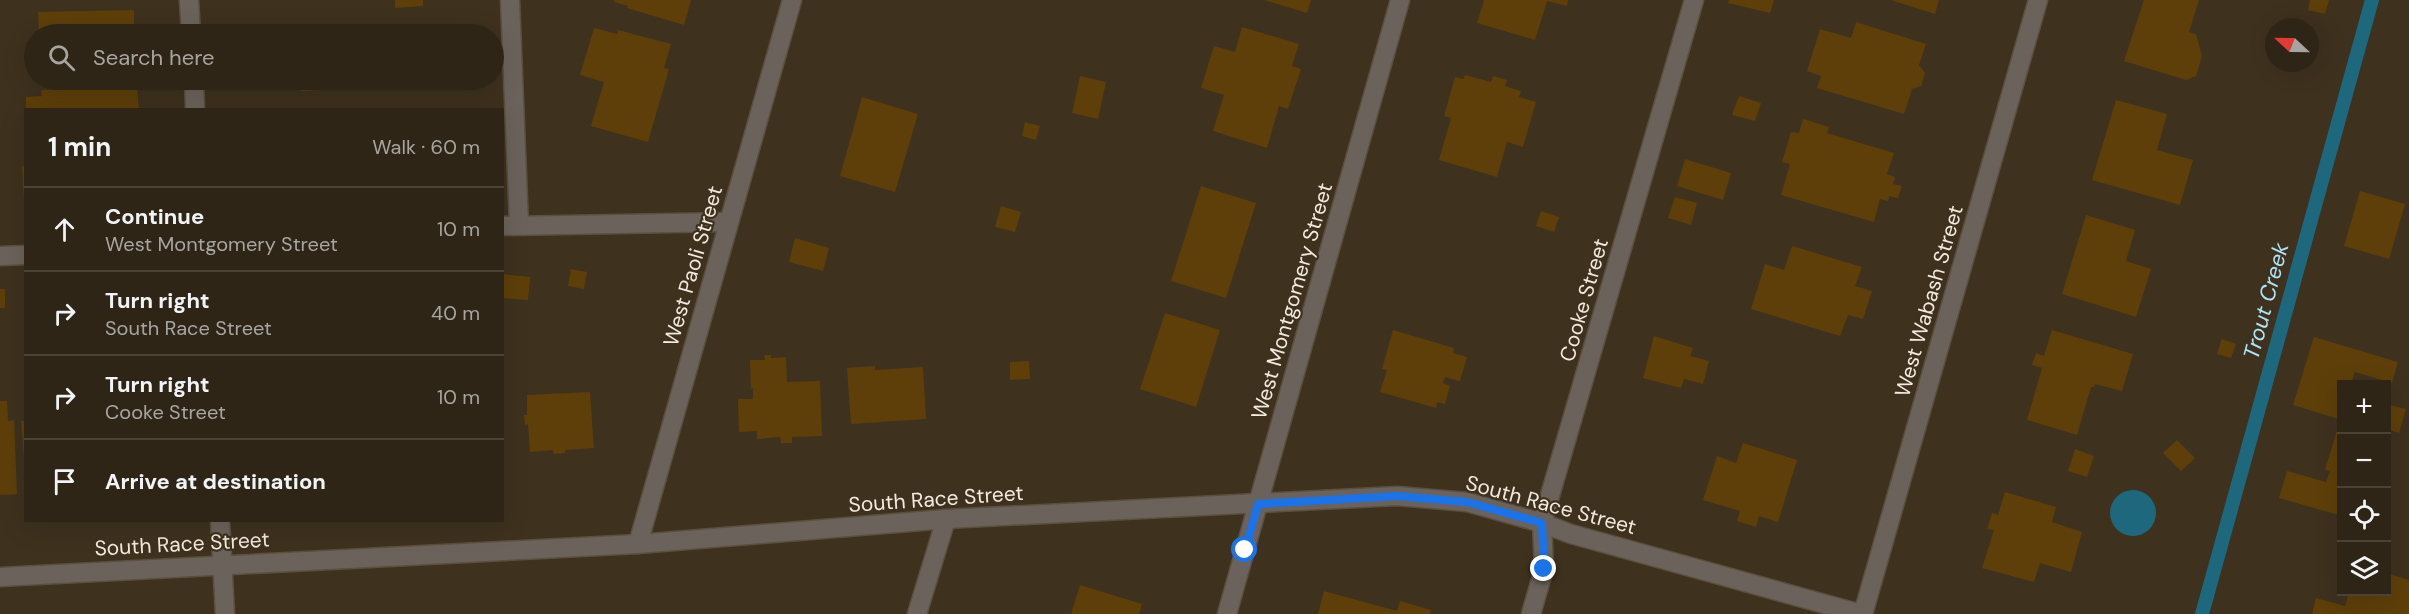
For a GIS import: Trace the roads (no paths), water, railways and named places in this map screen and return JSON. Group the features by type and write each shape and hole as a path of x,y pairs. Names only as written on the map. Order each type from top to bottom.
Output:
{"street":[{"path":"189,0 190,24"},
{"path":"510,0 511,226 729,222"},
{"name":"West Paoli Street","path":"638,544 792,0"},
{"name":"West Montgomery Street","path":"1227,614 1400,0"},
{"name":"Cooke Street","path":"1531,614 1544,569 1542,523 1694,0"},
{"name":"West Wabash Street","path":"1862,614 2038,0"},
{"path":"194,90 195,108"},
{"path":"0,256 24,255"},
{"name":"South Race Street","path":"0,577 638,544 946,519 1397,496 1467,502 1542,523 1571,534 1862,614"},
{"path":"917,614 946,519"},
{"path":"220,522 225,614"}],"water":[{"path":"2133,490 2149,497 2156,513 2149,529 2133,536 2117,529 2110,513 2117,497"}],"waterway":[{"name":"Trout Creek","path":"2202,614 2372,0"}]}
